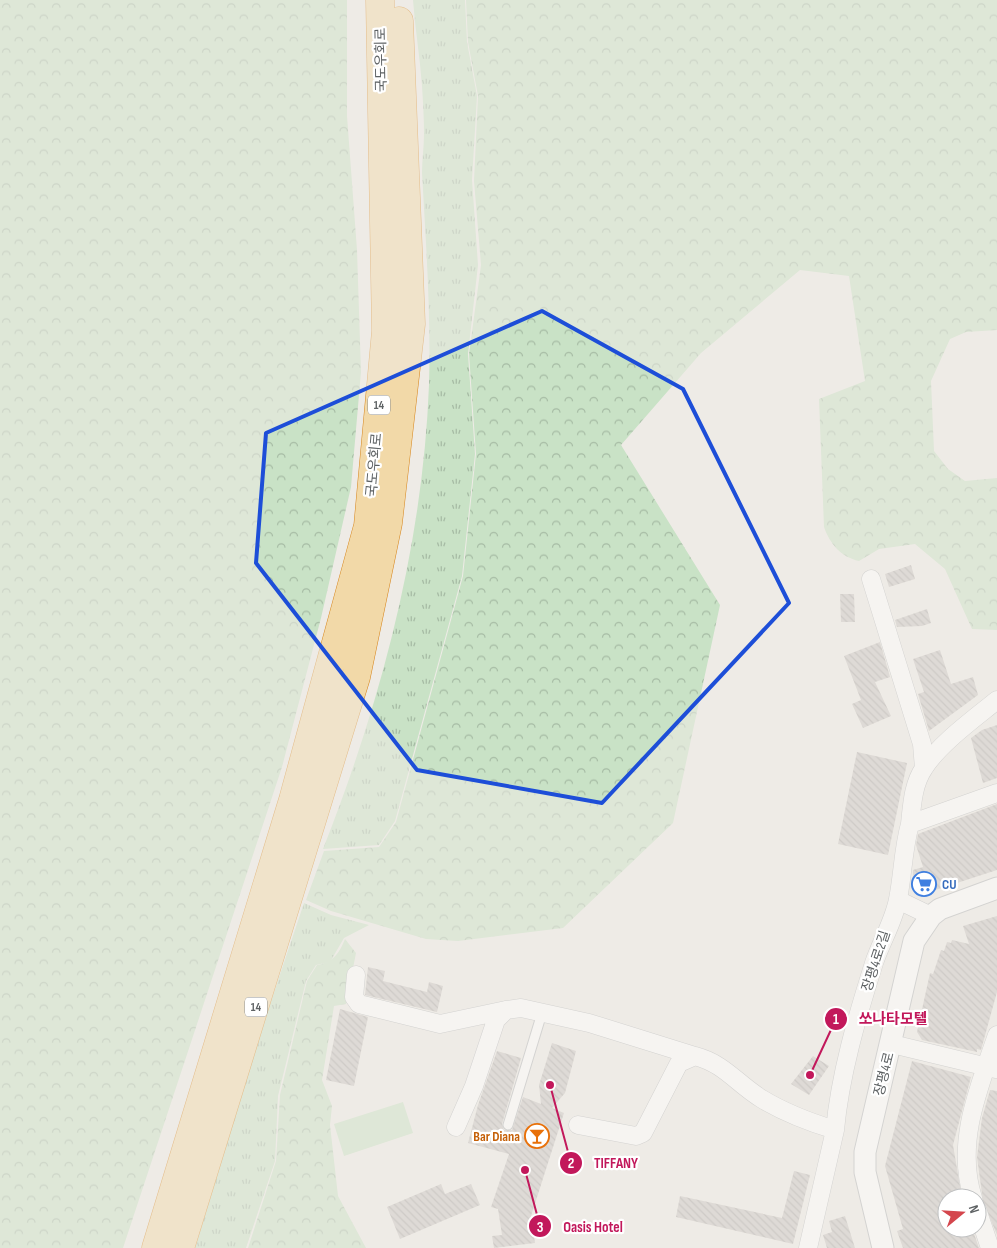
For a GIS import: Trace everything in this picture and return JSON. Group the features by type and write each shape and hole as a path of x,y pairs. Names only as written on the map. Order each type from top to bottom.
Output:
{"highway":[{"name":"국도우회로","path":"306,800 368,526 386,331 380,0"},
{"name":"국도우회로","path":"306,800 356,677 380,569 388,523 411,324 398,0"},
{"name":"14","path":"156,1248 179,1214 306,800"},
{"name":"14","path":"179,1214 180,1248"}],"street":[{"path":"871,579 922,744 924,768"},
{"path":"924,768 958,732 997,700"},
{"name":"장평4로2길","path":"808,1248 857,1025 874,962 898,900 903,849 910,824 912,798 924,768"},
{"path":"910,824 997,793"},
{"name":"장평4로","path":"883,1248 867,1180 865,1152 892,1044 914,941 931,916 940,910 997,888"},
{"path":"898,900 931,916"},
{"path":"356,975 354,997 359,1004 440,1024 521,1008 589,1023 695,1056 722,1066 761,1099 801,1120 835,1130"},
{"path":"456,1127 474,1086 496,1020 506,1010"},
{"path":"970,1188 967,1179 967,1132 992,1068 997,1035"},
{"path":"892,1044 992,1068"},
{"path":"578,1125 636,1136 643,1133 679,1063 695,1056"}],"lane":[{"path":"508,1125 542,1013"}],"highlighted area":[{"path":"542,311 683,389 789,603 602,803 417,770 256,563 266,433"}],"green space":[{"path":"0,0 347,0 347,116 357,250 361,372 351,487 321,618 282,767 123,1248 0,1248"},
{"path":"413,0 465,0 467,42 477,96 472,180 478,265 468,354 475,454 462,576 395,821 379,845 323,849 363,737 396,622 418,504 425,445 429,385 429,332 422,173 424,122"},
{"path":"466,0 997,0 997,330 966,332 950,339 931,381 934,451 948,469 965,481 997,478 997,630 972,629 945,569 915,544 879,549 859,561 842,553 829,539 824,527 819,399 865,381 849,276 800,270 701,353 621,445 720,605 673,823 563,928 458,941 426,939 331,911 306,900 324,851 379,847 396,822 463,576 476,454 469,354 481,265 474,181 478,96 468,42"},
{"path":"304,903 331,915 369,925 344,938 330,962 316,965 306,981 278,1096 275,1161 246,1248 195,1248 259,1037"},
{"path":"345,939 356,953 346,1004 334,1006 322,1080 332,1106 330,1125 338,1196 366,1248 248,1248 276,1161 280,1095 307,981 317,965 327,962 335,956"},
{"path":"403,1102 413,1133 344,1156 334,1124"}],"building":[{"path":"911,565 915,579 889,587 885,574"},
{"path":"840,594 854,594 855,622 841,622"},
{"path":"927,609 931,623 922,626 897,627 895,620"},
{"path":"880,642 890,677 875,682 891,716 863,728 852,704 861,700 844,656"},
{"path":"940,650 951,684 973,677 978,695 929,731 918,694 924,692 913,659"},
{"path":"997,725 997,778 983,783 971,738 982,730"},
{"path":"857,752 907,763 888,855 838,844"},
{"path":"997,804 997,870 920,895 913,874 913,870 923,867 916,845 918,834"},
{"path":"997,916 997,992 981,1050 977,1049 977,1052 922,1040 917,1032 930,973 933,974 941,950 944,951 947,942 951,943 952,940 969,944 963,926"},
{"path":"368,967 385,971 383,981 427,992 429,982 443,986 437,1012 365,995"},
{"path":"340,1009 368,1017 354,1086 326,1080"},
{"path":"552,1043 576,1051 565,1093 552,1108 564,1113 531,1216 535,1243 494,1248 492,1236 502,1235 498,1209 491,1207 509,1154 468,1143 478,1105 497,1051 521,1058 502,1124 504,1130 512,1130 523,1097 541,1104 539,1085"},
{"path":"813,1056 829,1066 809,1095 791,1084"},
{"path":"912,1061 971,1077 953,1145 960,1188 937,1188 937,1238 976,1238 979,1248 903,1248 897,1231 903,1229 885,1166"},
{"path":"990,1090 997,1091 997,1235 987,1211 987,1188 981,1188 977,1157 982,1118"},
{"path":"794,1171 810,1175 793,1244 676,1217 680,1196 782,1218"},
{"path":"441,1184 445,1194 471,1184 480,1205 400,1239 387,1207"},
{"path":"845,1216 855,1248 827,1248 823,1235 832,1232 829,1221"}],"place":[{"name":"CU","path":"924,884"},
{"name":"쏘나타모텔","path":"810,1075"},
{"name":"TIFFANY","path":"550,1085"},
{"name":"Bar Diana","path":"537,1136"},
{"name":"Oasis Hotel","path":"525,1170"}]}
